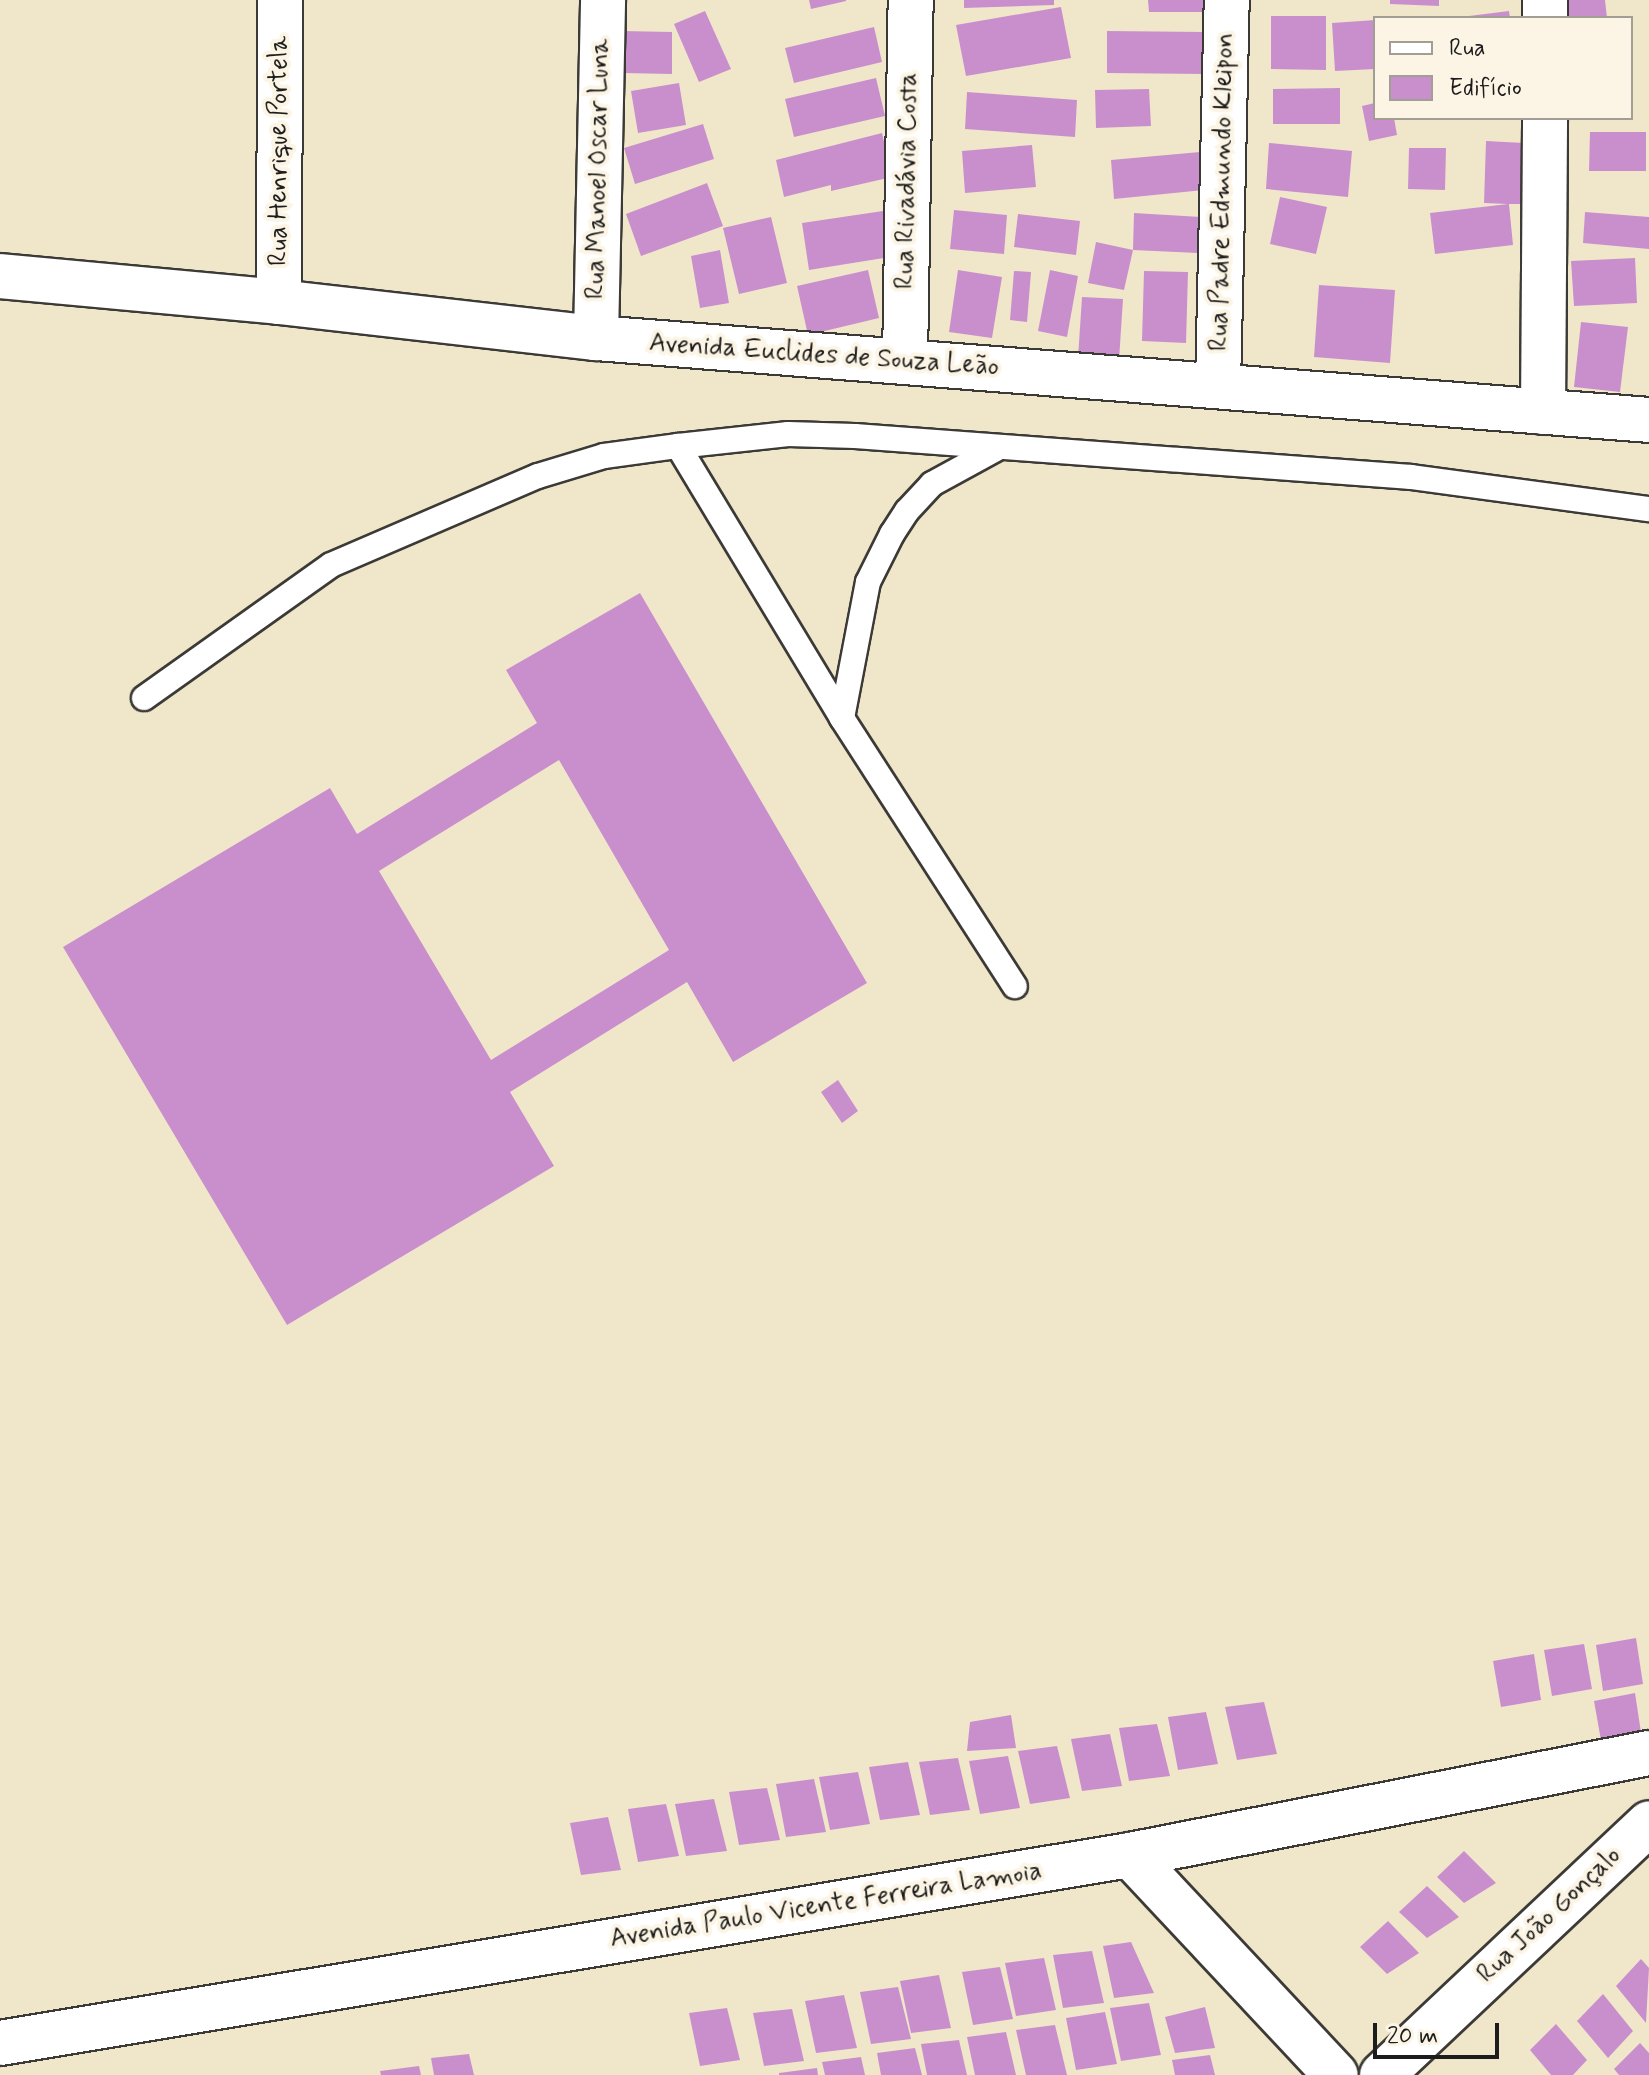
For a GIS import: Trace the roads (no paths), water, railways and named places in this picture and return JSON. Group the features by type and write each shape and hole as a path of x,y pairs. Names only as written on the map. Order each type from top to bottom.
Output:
{"street":[{"name":"Rua Henrique Portela","path":"279,302 280,0"},
{"name":"Rua Manoel Oscar Luna","path":"596,338 603,0"},
{"name":"Rua Rivadávia Costa","path":"905,362 911,0"},
{"name":"Rua Padre Edmundo Kleipon","path":"1218,385 1227,0"},
{"path":"1543,412 1545,120"},
{"name":"Avenida Euclides de Souza Leão","path":"0,276 279,302 596,338 1649,420"},
{"name":"Avenida Paulo Vicente Ferreira Lamoia","path":"0,2043 1130,1855 1649,1753"},
{"name":"Rua João Gonçalo","path":"1382,2075 1649,1823"},
{"path":"1130,1855 1336,2075"}],"lane":[{"path":"144,698 331,565 538,476 604,456 678,446 788,434 1411,477 1649,509"},
{"path":"678,446 842,718 1015,986"},
{"path":"842,718 868,582 892,534 907,511 932,484 996,449"}]}
